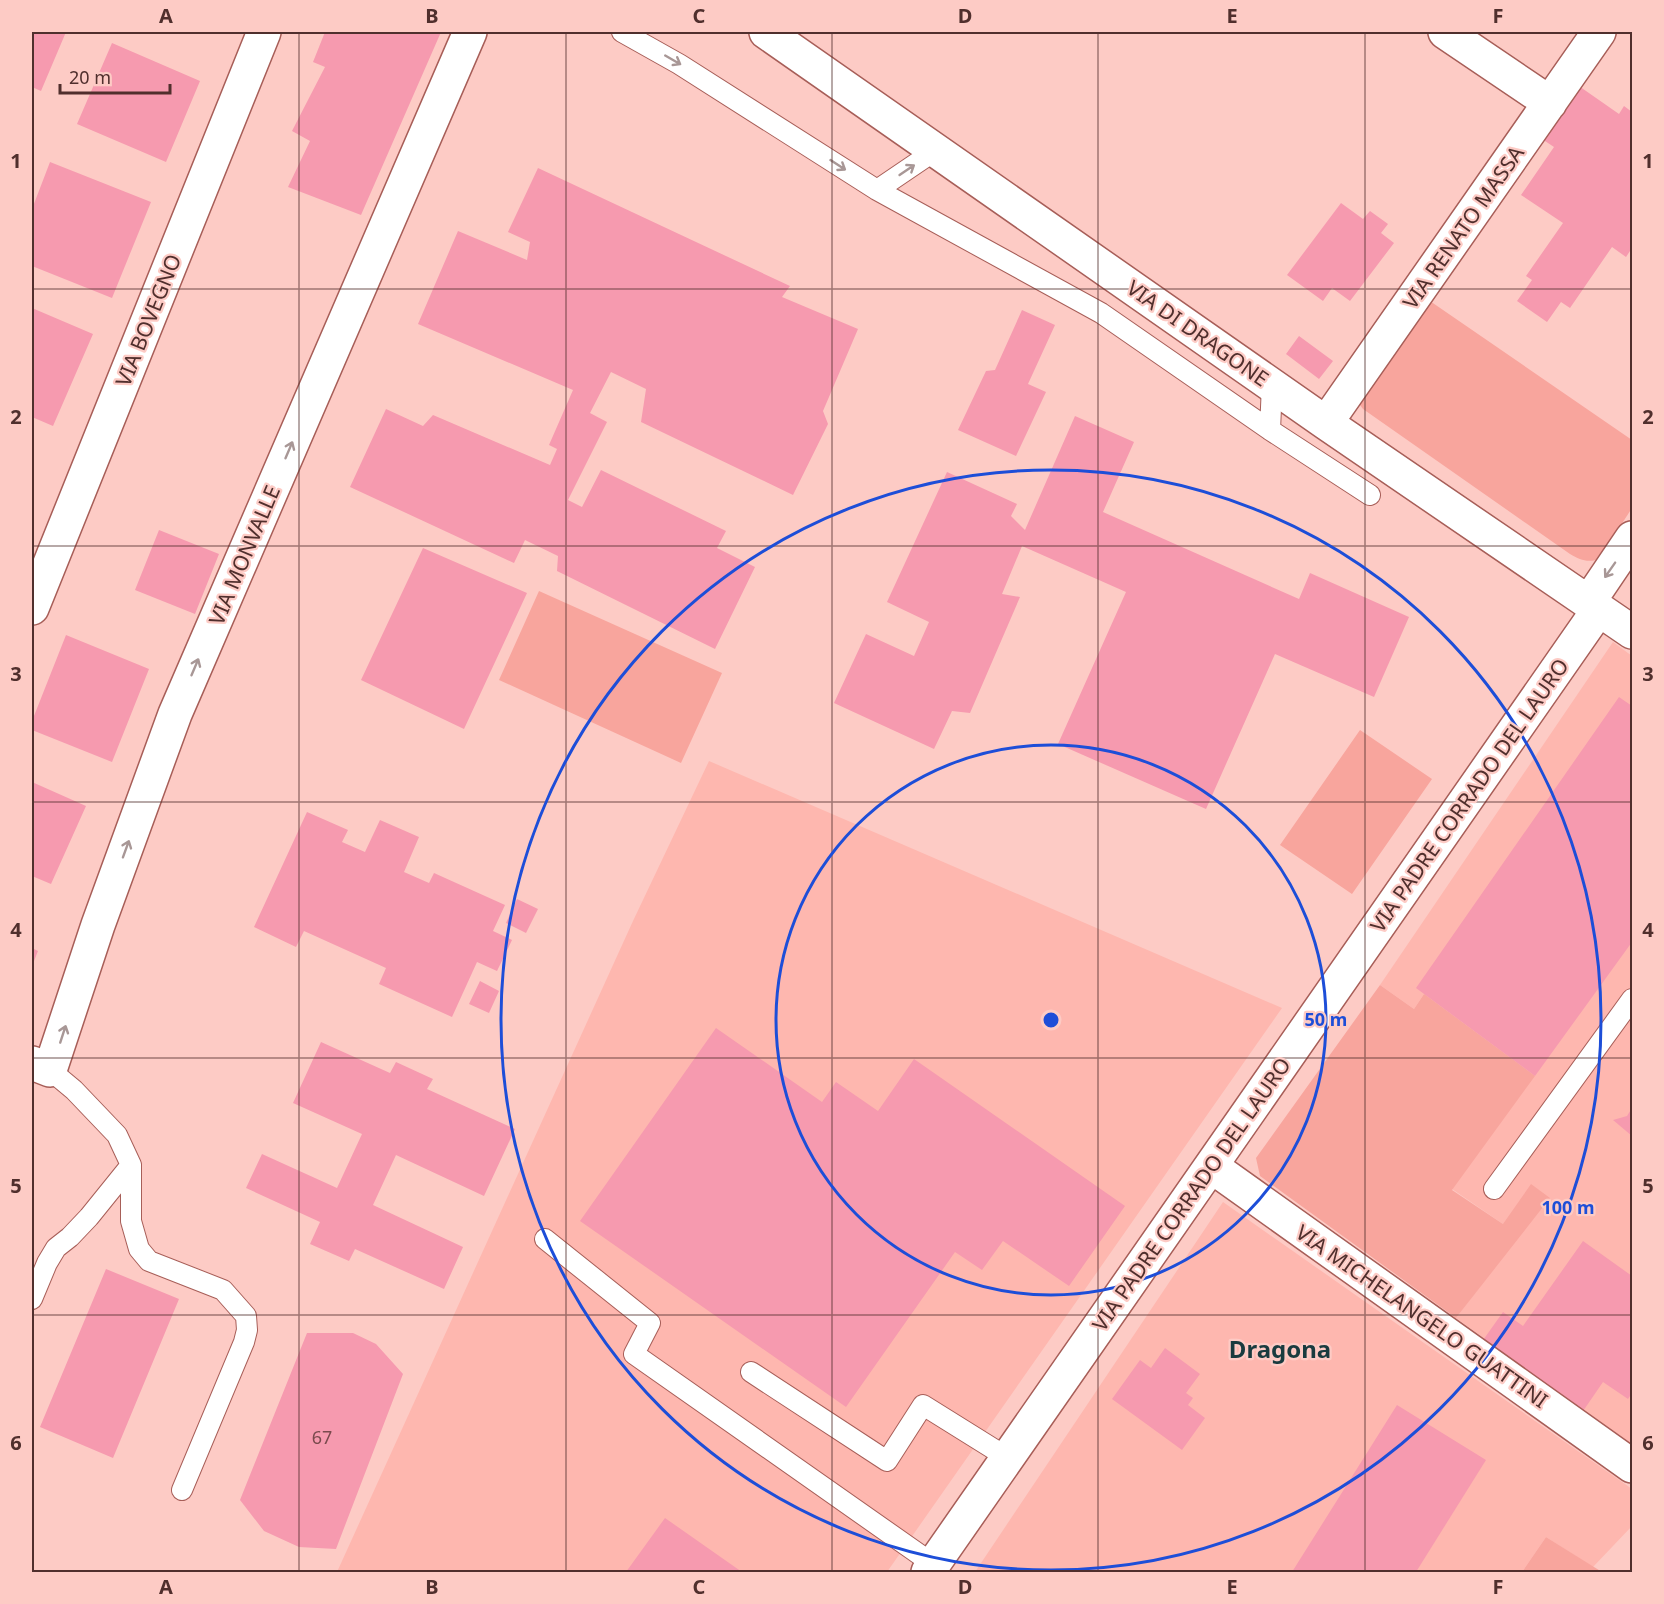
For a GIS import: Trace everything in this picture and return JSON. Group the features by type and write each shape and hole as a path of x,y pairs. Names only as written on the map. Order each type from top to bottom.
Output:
{"street":[{"name":"VIA BOVEGNO","path":"32,608 264,32"},
{"name":"VIA MONVALLE","path":"41,1067 98,925 175,714 470,32"},
{"name":"VIA DI DRAGONE","path":"766,32 1326,423 1632,632"},
{"path":"1445,32 1550,103"},
{"name":"VIA RENATO MASSA","path":"1326,423 1599,32"},
{"name":"VIA PADRE CORRADO DEL LAURO","path":"930,1568 1211,1166 1593,606 1632,538"},
{"name":"VIA MICHELANGELO GUATTINI","path":"1211,1166 1632,1466"}],"lane":[{"path":"622,32 679,64 877,190 1101,313 1270,430 1370,495"},
{"path":"877,190 936,150"},
{"path":"1270,430 1272,385"},
{"path":"1494,1189 1632,999"},
{"path":"41,1067 74,1090 117,1135 131,1165 131,1221 139,1249 149,1261 223,1290 246,1316 248,1330 244,1342 182,1490"},
{"path":"32,1299 56,1248 89,1217 131,1165"},
{"path":"545,1239 650,1323 634,1354 930,1568"},
{"path":"751,1372 888,1461 923,1405 1008,1458"}],"shaded area":[{"path":"1427,299 1632,440 1632,508 1599,559 1584,560 1570,554 1360,405 1361,400"},
{"path":"539,591 722,673 681,763 499,680"},
{"path":"1613,642 1632,656 1632,1445 1456,1318 1488,1276 1503,1224 1452,1189 1424,994 1414,1009 1380,985"},
{"path":"1360,730 1432,779 1352,894 1280,845"},
{"path":"709,761 1282,1008 887,1572 337,1572 633,921"},
{"path":"1380,985 1414,1009 1424,994 1535,1076 1452,1190 1503,1224 1531,1184 1550,1198 1456,1318 1260,1176 1256,1158"},
{"path":"1223,1202 1632,1489 1632,1526 1593,1567 1546,1537 1522,1572 975,1572"},
{"path":"1546,1537 1602,1572 1522,1572"}],"building":[{"path":"32,32 66,32 41,91 32,87"},
{"path":"325,32 441,32 361,215 288,187 310,141 292,131 325,67 313,62"},
{"path":"112,43 200,81 166,162 77,124"},
{"path":"1576,84 1619,114 1624,106 1632,112 1632,248 1626,257 1612,247 1570,308 1561,302 1547,322 1517,301 1532,280 1526,276 1563,223 1521,195 1554,147 1539,137"},
{"path":"50,162 151,202 112,298 32,266 32,209"},
{"path":"538,168 790,286 782,297 858,329 823,411 828,424 793,495 641,422 646,389 611,372 590,413 607,422 568,500 582,507 601,470 726,531 717,548 755,567 715,649 557,571 558,556 525,540 514,563 350,487 386,409 423,426 433,415 550,465 557,449 549,445 573,390 418,324 458,231 527,260 530,242 508,232"},
{"path":"1341,203 1363,219 1370,211 1388,224 1381,233 1394,243 1350,301 1332,288 1323,301 1287,275"},
{"path":"32,308 93,334 53,426 32,417"},
{"path":"1022,310 1055,325 1028,384 1046,392 1016,456 958,430 986,371 995,370"},
{"path":"1299,336 1333,361 1319,379 1286,354"},
{"path":"1075,416 1134,442 1103,512 1299,599 1310,573 1409,617 1374,697 1275,654 1206,809 1058,744 1126,592 1022,546 1002,594 1020,597 970,713 952,711 934,749 834,703 866,634 914,656 929,622 887,602 947,472 1017,504 1011,516 1025,530"},
{"path":"159,530 219,554 195,614 135,590"},
{"path":"423,548 527,593 464,729 361,680"},
{"path":"66,635 149,669 112,762 32,730 32,721"},
{"path":"1619,697 1632,706 1632,942 1535,1076 1416,988"},
{"path":"32,782 86,806 51,884 32,876"},
{"path":"307,812 348,830 342,842 365,852 380,820 419,837 404,872 429,883 434,873 505,905 493,931 512,940 497,971 477,962 452,1017 379,984 386,968 304,931 296,947 254,927"},
{"path":"517,899 538,909 526,933 506,923"},
{"path":"32,948 38,951 32,966"},
{"path":"480,981 499,991 489,1013 469,1004"},
{"path":"716,1028 822,1102 836,1082 878,1111 914,1059 1125,1206 1069,1286 1003,1241 982,1270 955,1252 846,1407 580,1221"},
{"path":"321,1042 390,1073 396,1062 433,1079 427,1089 515,1129 484,1196 396,1155 373,1205 463,1247 444,1289 355,1249 349,1261 310,1244 320,1222 246,1188 262,1154 337,1188 362,1134 293,1103"},
{"path":"1632,1108 1632,1136 1613,1120 1627,1116"},
{"path":"1583,1241 1632,1276 1632,1393 1628,1399 1603,1382 1581,1414 1481,1343 1503,1312 1523,1326"},
{"path":"106,1269 179,1299 113,1458 40,1427"},
{"path":"307,1333 353,1333 376,1344 403,1374 336,1549 299,1547 264,1531 240,1500"},
{"path":"1165,1348 1200,1374 1186,1393 1193,1398 1188,1405 1205,1418 1182,1450 1112,1399 1140,1360 1151,1368"},
{"path":"1397,1405 1486,1460 1416,1572 1292,1572"},
{"path":"665,1518 742,1572 626,1572"}],"district":[{"name":"Dragona","path":"1280,1348"}]}
